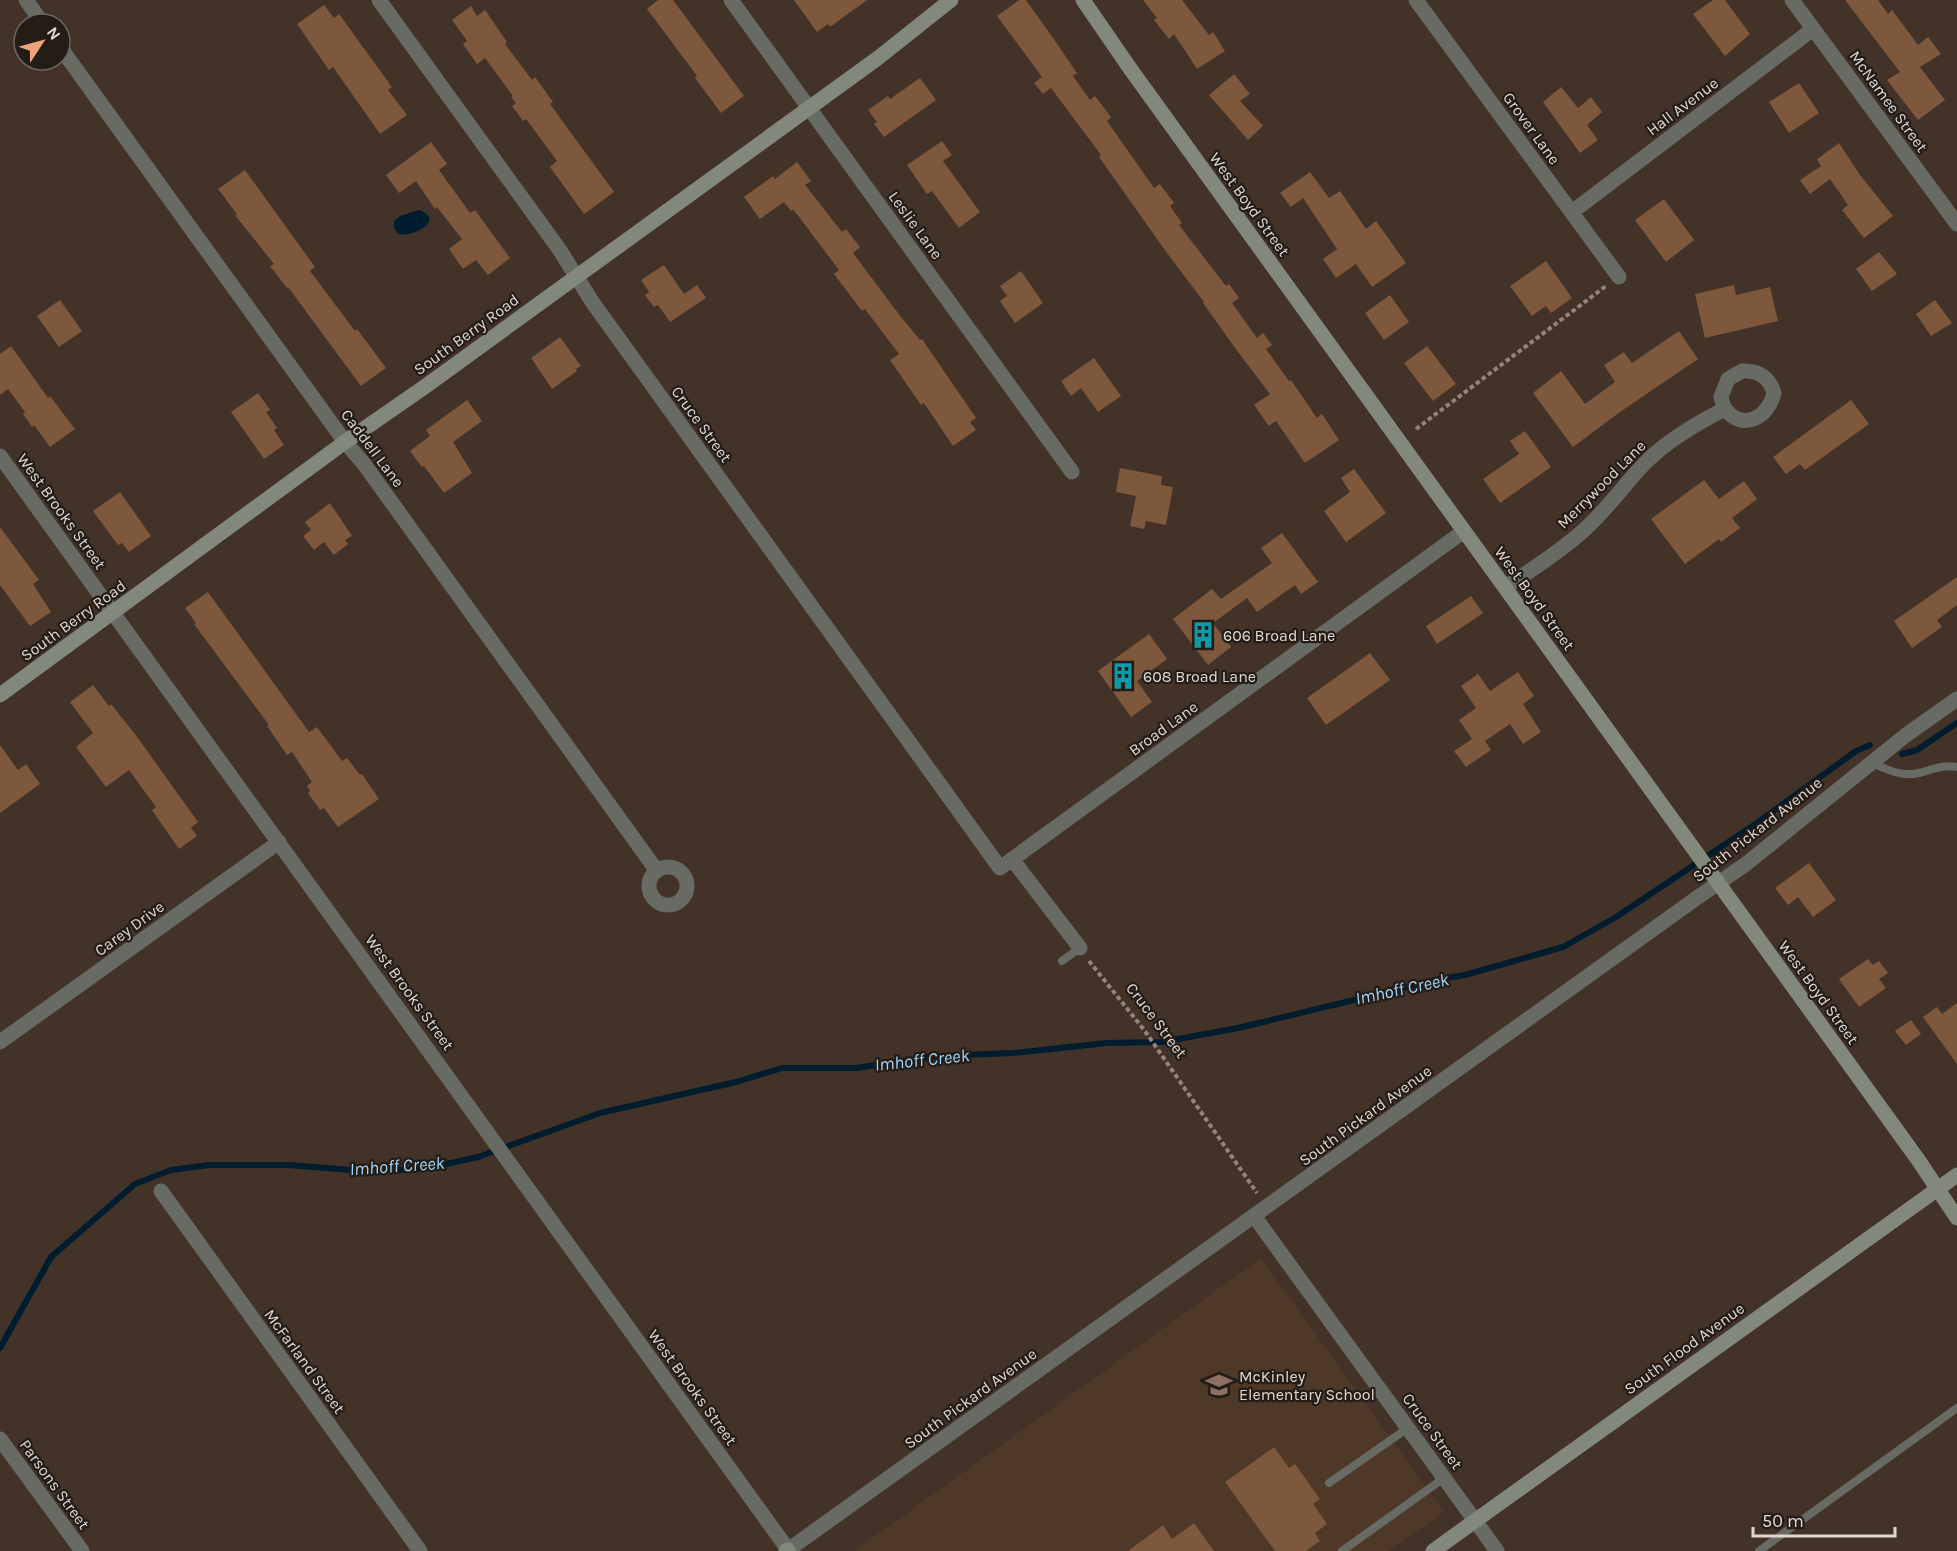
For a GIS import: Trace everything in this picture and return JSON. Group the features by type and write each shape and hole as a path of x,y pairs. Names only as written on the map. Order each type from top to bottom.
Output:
{"street":[{"name":"Cruce Street","path":"379,0 559,249 592,303 1006,864 1080,948"},
{"name":"Leslie Lane","path":"731,0 1071,472"},
{"name":"South Berry Road","path":"0,695 345,442 878,58 951,0"},
{"name":"West Boyd Street","path":"1083,0 1129,67 1919,1161 1957,1218"},
{"name":"Grover Lane","path":"1416,0 1619,277"},
{"name":"McNamee Street","path":"1792,0 1957,224"},
{"name":"Hall Avenue","path":"1572,212 1813,29"},
{"name":"Caddell Lane","path":"72,64 657,870"},
{"name":"Merrywood Lane","path":"1505,587 1583,531 1648,460 1665,445 1683,431 1725,409"},
{"name":"West Brooks Street","path":"0,456 788,1551"},
{"name":"Broad Lane","path":"1006,864 1464,531"},
{"name":"South Pickard Avenue","path":"788,1551 1268,1206 1716,879 1746,864 1871,763 1957,699"},
{"name":"Carey Drive","path":"0,1042 279,842"},
{"name":"South Flood Avenue","path":"1433,1551 1957,1175"},
{"name":"McFarland Street","path":"161,1191 420,1551"},
{"name":"Cruce Street","path":"1254,1216 1497,1551"},
{"name":"Parsons Street","path":"0,1439 81,1551"}],"lane":[{"path":"1871,763 1898,774 1917,774 1946,765 1957,766"},
{"path":"1062,961 1080,948"},
{"path":"1759,1551 1957,1408"},
{"path":"1329,1483 1408,1428"},
{"path":"1342,1551 1444,1478"}],"path":[{"path":"1416,429 1619,277"},
{"name":"Cruce Street","path":"1080,948 1145,1031 1268,1206"}],"shaded area":[{"name":"McKinley Elementary School","path":"1261,1258 1444,1512 1389,1551 854,1551"}],"water":[{"path":"419,210 427,214 429,218 425,227 412,233 398,234 394,228 394,221 400,216"}],"building":[{"path":"658,0 673,0 744,96 721,113 695,78 697,76 647,9"},
{"path":"794,0 867,0 830,27 828,24 817,32"},
{"path":"1019,0 1026,0 1051,35 1077,73 1073,76 1090,100 1095,96 1111,117 1107,121 1154,188 1160,184 1174,203 1170,206 1182,223 1179,225 1226,286 1229,284 1239,298 1232,303 1257,338 1263,333 1272,345 1266,349 1317,418 1322,414 1339,440 1305,463 1276,421 1269,426 1254,405 1270,394 1099,157 1101,155 1051,88 1043,94 1034,83 1042,77 997,16"},
{"path":"1143,0 1182,0 1209,35 1213,32 1225,51 1197,69 1174,34 1169,39 1154,20 1157,18"},
{"path":"1713,0 1725,0 1750,34 1725,56 1693,14"},
{"path":"1845,0 1878,0 1888,14 1892,10 1918,45 1928,37 1941,54 1920,67 1945,100 1918,120 1887,80 1900,72"},
{"path":"324,5 334,18 339,14 392,87 388,90 407,115 380,134 333,67 329,70 297,24"},
{"path":"471,6 477,16 485,10 507,42 505,44 532,80 535,77 553,102 550,104 614,192 584,214 550,167 557,161 526,119 523,121 512,106 516,103 511,97 513,96 485,58 477,64 463,44 467,41 452,20"},
{"path":"1234,74 1250,94 1240,101 1263,126 1248,140 1209,95"},
{"path":"920,78 936,100 884,137 874,124 877,122 868,110 888,96 890,99"},
{"path":"1799,83 1819,113 1789,133 1769,102"},
{"path":"1561,87 1578,108 1591,97 1602,112 1587,125 1598,140 1580,153 1543,102"},
{"path":"942,141 952,155 943,161 980,212 959,228 932,191 927,194 907,165"},
{"path":"431,142 447,164 439,170 470,213 475,210 510,258 488,275 476,260 463,269 449,249 462,239 437,207 435,209 416,181 399,193 386,175"},
{"path":"1839,143 1860,175 1893,216 1864,238 1842,210 1848,205 1830,179 1810,194 1800,180 1821,166 1817,159"},
{"path":"797,162 811,181 805,185 842,232 846,229 860,247 853,253 901,317 920,340 922,339 976,418 970,422 976,430 953,446 924,403 921,405 890,360 899,354 865,309 862,311 834,274 839,270 793,209 791,211 784,202 760,219 744,197 773,176 775,179"},
{"path":"245,170 315,267 310,271 386,368 361,386 270,266 274,264 235,215 237,214 218,189"},
{"path":"1310,172 1329,198 1340,191 1366,229 1376,221 1406,263 1372,287 1356,264 1336,278 1323,259 1337,249 1303,198 1291,207 1280,193"},
{"path":"1664,199 1694,240 1666,262 1635,220"},
{"path":"1879,252 1897,274 1872,291 1856,269"},
{"path":"1546,261 1572,298 1551,313 1546,306 1532,316 1510,286"},
{"path":"664,265 684,294 697,285 706,298 670,322 658,305 654,307 645,295 649,292 641,280"},
{"path":"1021,271 1043,303 1015,323 1000,301 1007,296 1000,286"},
{"path":"1734,285 1736,295 1770,287 1778,321 1705,338 1695,294"},
{"path":"1390,295 1409,322 1384,340 1365,313"},
{"path":"60,300 82,331 59,347 37,316"},
{"path":"1935,300 1952,323 1931,336 1916,314"},
{"path":"1679,331 1698,359 1573,447 1533,393 1561,371 1585,404 1615,382 1604,365 1624,352 1632,363"},
{"path":"560,337 581,366 552,389 531,358"},
{"path":"11,346 48,398 50,396 75,429 50,447 34,425 32,427 23,414 25,412 8,389 0,395 0,354"},
{"path":"1427,346 1456,384 1433,401 1404,363"},
{"path":"1094,358 1121,396 1098,412 1081,388 1071,396 1061,381"},
{"path":"258,393 270,410 266,412 277,428 274,430 284,445 264,459 231,412"},
{"path":"467,400 482,421 453,442 472,473 444,493 410,451 430,436 426,430"},
{"path":"1851,400 1869,424 1805,470 1800,464 1786,474 1773,457"},
{"path":"1525,431 1551,467 1500,503 1483,479 1519,454 1510,441"},
{"path":"1120,468 1162,476 1161,485 1173,487 1166,525 1146,521 1144,529 1130,526 1136,496 1116,492"},
{"path":"1354,469 1386,513 1346,542 1324,511 1350,492 1341,478"},
{"path":"1704,480 1719,499 1744,481 1757,499 1732,518 1740,528 1721,542 1719,539 1685,564 1651,519"},
{"path":"120,492 151,536 129,552 122,543 118,545 93,511"},
{"path":"330,503 352,536 345,540 348,544 334,555 324,542 314,550 303,536 311,530 305,522"},
{"path":"0,527 39,580 33,584 51,612 30,626 0,585"},
{"path":"1282,533 1318,582 1301,594 1295,585 1257,612 1247,598 1213,623 1231,647 1208,665 1173,619 1212,589 1221,599 1272,563 1261,548"},
{"path":"1957,577 1957,605 1937,620 1942,627 1912,648 1894,621"},
{"path":"208,592 309,732 317,727 342,761 347,758 360,775 362,774 379,799 338,827 324,808 320,810 308,793 310,791 307,786 312,782 292,752 287,755 267,726 269,725 194,624 196,623 185,608"},
{"path":"1471,596 1483,613 1437,644 1426,626"},
{"name":"608 Broad Lane","path":"1149,634 1167,659 1137,681 1152,702 1131,717 1098,671"},
{"path":"1370,653 1390,680 1326,725 1307,698"},
{"path":"1518,672 1534,696 1523,704 1541,732 1523,744 1510,724 1485,741 1491,750 1466,767 1454,751 1472,739 1459,720 1476,708 1461,686 1478,674 1490,691"},
{"path":"93,685 135,734 198,822 191,828 197,836 179,849 152,810 156,807 129,770 106,787 76,747 93,733 70,702"},
{"path":"0,745 18,770 26,764 40,784 0,813"},
{"path":"1809,863 1836,900 1813,917 1798,897 1788,905 1775,888"},
{"path":"1868,959 1873,965 1879,961 1888,973 1879,979 1886,988 1859,1007 1839,979"},
{"path":"1957,1003 1957,1064 1923,1017 1937,1007 1942,1014"},
{"path":"1911,1020 1921,1034 1906,1045 1895,1031"},
{"path":"1274,1447 1289,1468 1295,1464 1320,1499 1313,1504 1327,1524 1315,1533 1320,1541 1306,1551 1275,1551 1225,1482"},
{"path":"1194,1523 1214,1551 1128,1551 1163,1525 1172,1539"}],"waterway":[{"name":"Imhoff Creek","path":"1902,754 1917,750 1957,723"},
{"name":"Imhoff Creek","path":"0,1348 51,1257 135,1184 171,1170 209,1165 288,1165 351,1170 407,1170 433,1167 478,1157 600,1113 736,1082 782,1068 856,1068 937,1056 1013,1053 1107,1043 1162,1042 1238,1028 1465,975 1563,947 1616,917 1754,825 1856,751 1870,745"}],"place":[{"name":"606 Broad Lane","path":"1203,635"},
{"name":"608 Broad Lane","path":"1123,676"},
{"name":"McKinley Elementary School","path":"1219,1385"}]}
